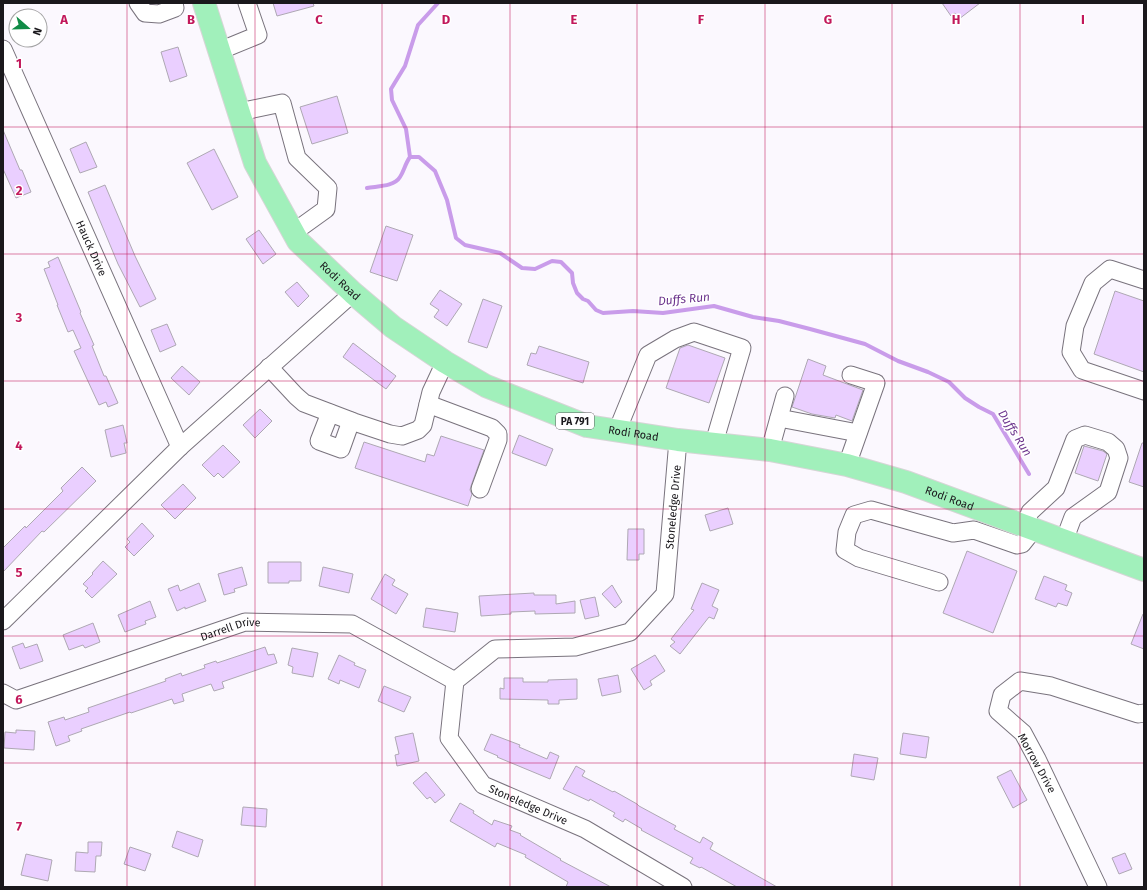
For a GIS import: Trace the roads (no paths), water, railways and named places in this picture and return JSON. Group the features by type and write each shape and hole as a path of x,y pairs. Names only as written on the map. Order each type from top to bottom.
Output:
{"main road":[{"name":"Rodi Road","path":"204,3 255,163 298,241 353,293 393,328 445,362 486,386 587,426 678,440 770,450 847,465 906,482 1144,570"}],"street":[{"path":"138,3 145,14 159,14 175,8 174,3"},
{"path":"219,51 258,36 247,3"},
{"name":"Hauck Drive","path":"3,50 180,447"},
{"path":"239,112 282,103 297,158 328,188 326,208 294,232"},
{"path":"1144,280 1110,269 1093,283 1075,326 1071,352 1082,370 1144,391"},
{"path":"3,621 180,447 353,293"},
{"path":"617,431 648,355 675,339 694,332 742,348 714,443"},
{"path":"269,367 304,403 350,421 390,434 402,436 418,430 423,425 434,384 445,362"},
{"path":"847,465 876,383 851,375"},
{"path":"770,450 785,396"},
{"path":"428,404 492,428 498,434 498,440 480,489"},
{"path":"330,413 319,441 341,449 350,421"},
{"path":"779,418 858,433"},
{"path":"939,582 859,558 845,550 847,532 854,515 871,510 953,533 974,530 1017,545 1022,544 1029,528 1030,512 1056,488 1075,439 1085,435 1108,442 1116,449 1119,458 1108,492 1072,517 1064,541"},
{"name":"Stoneledge Drive","path":"678,440 665,594 630,632 575,647 496,649 455,681 449,738 483,785 585,829 684,887"},
{"name":"Darrell Drive","path":"3,693 16,700 245,622 352,624 455,681"},
{"name":"Morrow Drive","path":"1098,887 1037,758 1023,733 998,712 1002,694 1020,681 1051,686 1138,714 1144,713"}],"waterway":[{"path":"410,157 406,129 392,100 391,89 405,66 418,25 438,3"},
{"name":"Duffs Run","path":"367,188 385,186 394,183 400,177 410,157 419,157 435,171 447,200 456,238 465,245 500,253 522,268 535,269 552,261 561,262 572,273 573,283 577,293 583,299 588,301 596,310 603,313 633,311 663,313 714,306 753,317 779,321 865,344 898,361 928,372 949,382 965,398 993,414 1029,474"}]}
